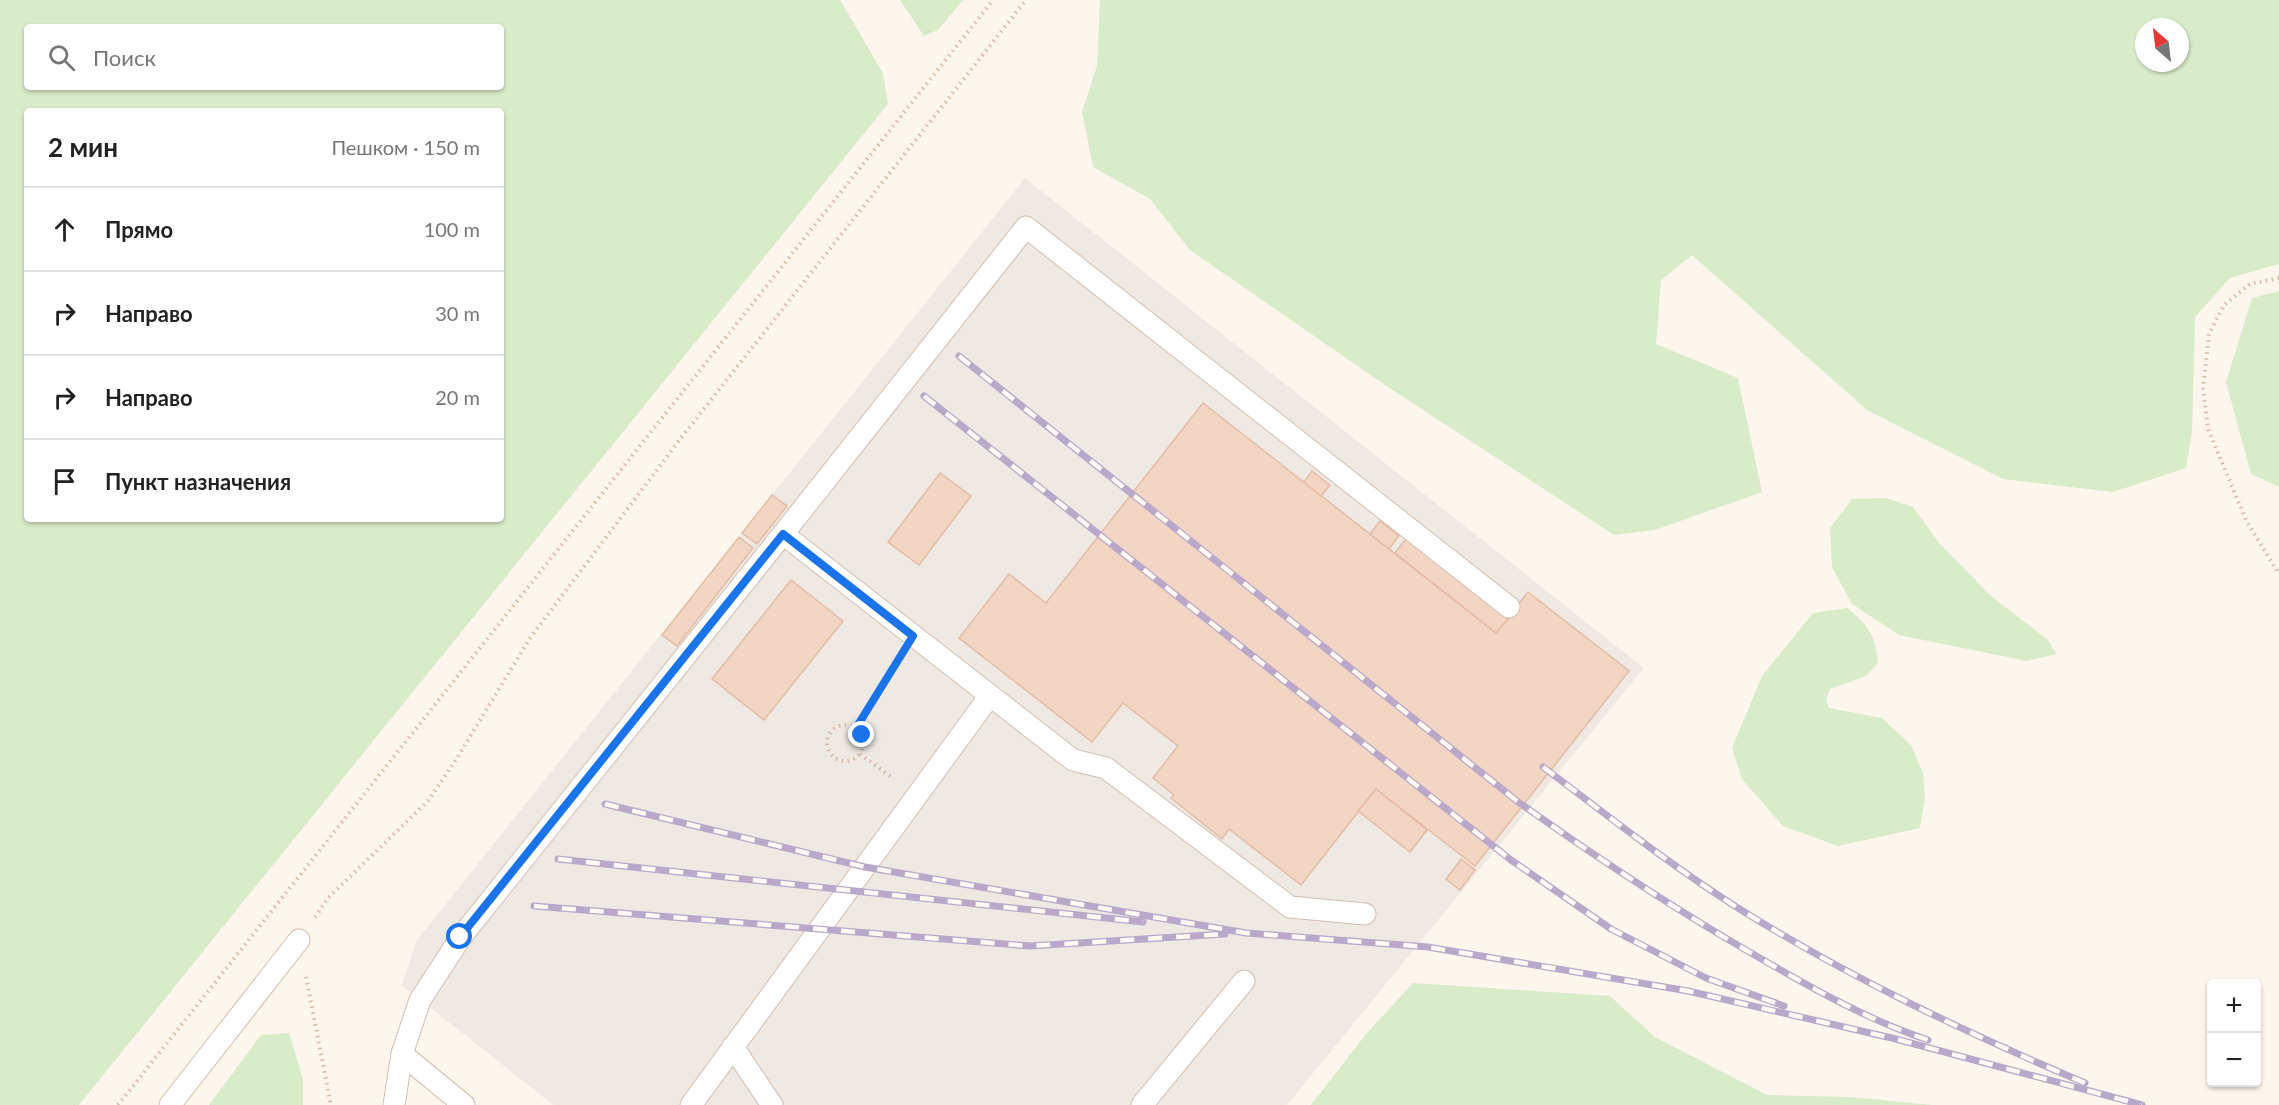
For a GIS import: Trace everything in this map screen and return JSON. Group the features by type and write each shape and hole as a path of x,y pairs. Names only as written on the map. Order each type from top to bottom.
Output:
{"lane":[{"path":"394,1105 402,1054 420,1000 460,937 1026,227 1509,607"},
{"path":"783,534 989,697 1073,760 1106,768 1290,907 1365,914"},
{"path":"691,1105 989,697"},
{"path":"170,1105 299,940"},
{"path":"1142,1105 1244,981"},
{"path":"733,1047 772,1105"},
{"path":"402,1054 465,1105"}],"path":[{"path":"118,1105 993,0"},
{"path":"331,1105 299,940 328,898 429,800 530,638 681,438 1026,0"},
{"path":"2279,278 2250,284 2224,305 2209,334 2203,389 2208,429 2246,520 2279,574"},
{"path":"856,728 913,636"},
{"path":"848,725 856,728 864,741 860,754 852,760 839,760 830,753 827,747 829,735 837,726 848,725"},
{"path":"860,754 916,796"}],"shaded area":[{"path":"1025,178 1644,668 1287,1105 553,1105 402,985 417,940"}],"green space":[{"path":"0,0 840,0 883,73 888,104 79,1105 0,1105"},
{"path":"900,0 963,0 938,30 924,36"},
{"path":"1100,0 2279,0 2279,264 2230,278 2195,317 2192,432 2186,468 2113,492 2003,479 1867,410 1692,255 1661,280 1656,344 1738,378 1762,492 1655,530 1614,535 1385,385 1190,250 1150,199 1093,167 1082,112 1097,66"},
{"path":"2279,291 2279,487 2251,474 2226,382 2252,298"},
{"path":"1885,498 1913,507 1939,543 1991,596 2048,640 2056,654 2027,661 1899,635 1852,604 1832,567 1830,528 1852,499"},
{"path":"1848,608 1870,632 1878,663 1866,676 1830,689 1826,699 1829,708 1882,718 1911,745 1923,773 1925,797 1920,828 1838,846 1783,826 1742,779 1732,748 1762,676 1813,613"},
{"path":"1413,983 1610,996 1655,1037 1767,1095 1850,1097 1933,1105 1311,1105 1366,1034"},
{"path":"289,1033 303,1079 303,1105 209,1105 261,1035"}],"building":[{"path":"1203,403 1496,633 1528,592 1629,671 1475,866 1376,789 1301,885 1229,829 1222,839 1171,798 1174,795 1153,778 1178,746 1123,703 1092,742 959,638 1009,574 1046,603"},
{"path":"1312,471 1330,485 1321,496 1304,482"},
{"path":"940,473 971,496 919,565 888,542"},
{"path":"772,495 787,506 757,544 742,533"},
{"path":"1380,521 1399,536 1389,549 1370,534"},
{"path":"739,537 753,548 677,646 662,635"},
{"path":"1406,539 1508,619 1496,633 1395,553"},
{"path":"791,580 843,621 764,720 712,679"},
{"path":"1376,789 1427,830 1410,852 1358,811"},
{"path":"1461,859 1475,870 1460,890 1446,879"}],"railway":[{"path":"959,356 1517,801 1639,884 1733,942 1845,1005 1928,1040"},
{"path":"924,396 1511,860 1611,929 1706,978 1784,1006"},
{"path":"1543,767 1688,875 1780,933 1908,1002 2085,1083"},
{"path":"605,804 865,867 1246,933 1428,947 1688,991 1896,1039 2142,1105"},
{"path":"558,859 1143,922"},
{"path":"534,906 1030,946 1225,934"}],"route":[{"path":"460,937 783,534 913,636 856,728 862,735"}]}
